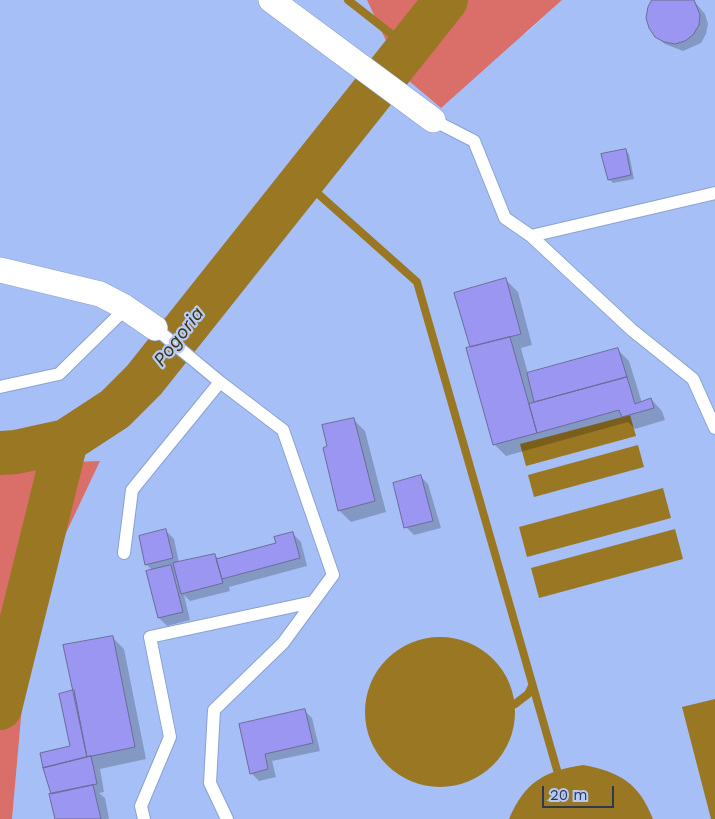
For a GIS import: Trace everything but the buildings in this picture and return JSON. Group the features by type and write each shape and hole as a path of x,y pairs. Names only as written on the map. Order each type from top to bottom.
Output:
{"street":[{"path":"271,0 433,120"},
{"path":"0,270 100,294 155,328"}],"lane":[{"path":"433,120 474,141 506,218 531,236 632,330 693,380 715,428"},
{"path":"531,236 715,193"},
{"path":"0,387 59,374 118,316 122,306"},
{"path":"155,328 196,363 283,430 333,575 283,643 214,710 210,783 227,819"},
{"path":"124,553 132,490 220,382"},
{"path":"144,819 141,806 170,737 150,637 313,602"}],"shaded area":[{"path":"0,0 367,0 402,75 527,33 562,0 715,0 715,819 12,819 24,684 48,571 100,461 0,464"},
{"path":"367,0 562,0 441,108 402,75"},
{"path":"630,415 636,436 526,466 520,444"},
{"path":"638,445 644,467 534,497 528,475"},
{"path":"100,461 48,571 24,684 12,819 0,819 0,464"},
{"path":"663,488 671,518 527,557 519,527"},
{"path":"675,529 683,559 539,598 531,568"},
{"path":"440,637 455,638 469,643 482,649 493,659 503,670 509,683 514,697 514,727 509,741 503,754 493,765 482,775 469,781 455,786 440,787 425,786 411,781 398,775 387,765 377,754 371,741 366,727 365,712 366,697 371,683 377,670 387,659 398,649 411,643 425,638"},
{"path":"715,699 715,819 711,819 682,707"},
{"path":"583,765 608,771 627,781 641,796 653,819 509,819 522,796 537,780 557,771"}],"waterway":[{"path":"348,0 408,47"},
{"name":"Pogoria","path":"0,708 66,441 115,409 144,380 446,0"},
{"path":"305,177 316,192 417,282 557,770"},
{"path":"0,453 16,452 66,441"},
{"path":"515,704 528,694 532,686"}]}
